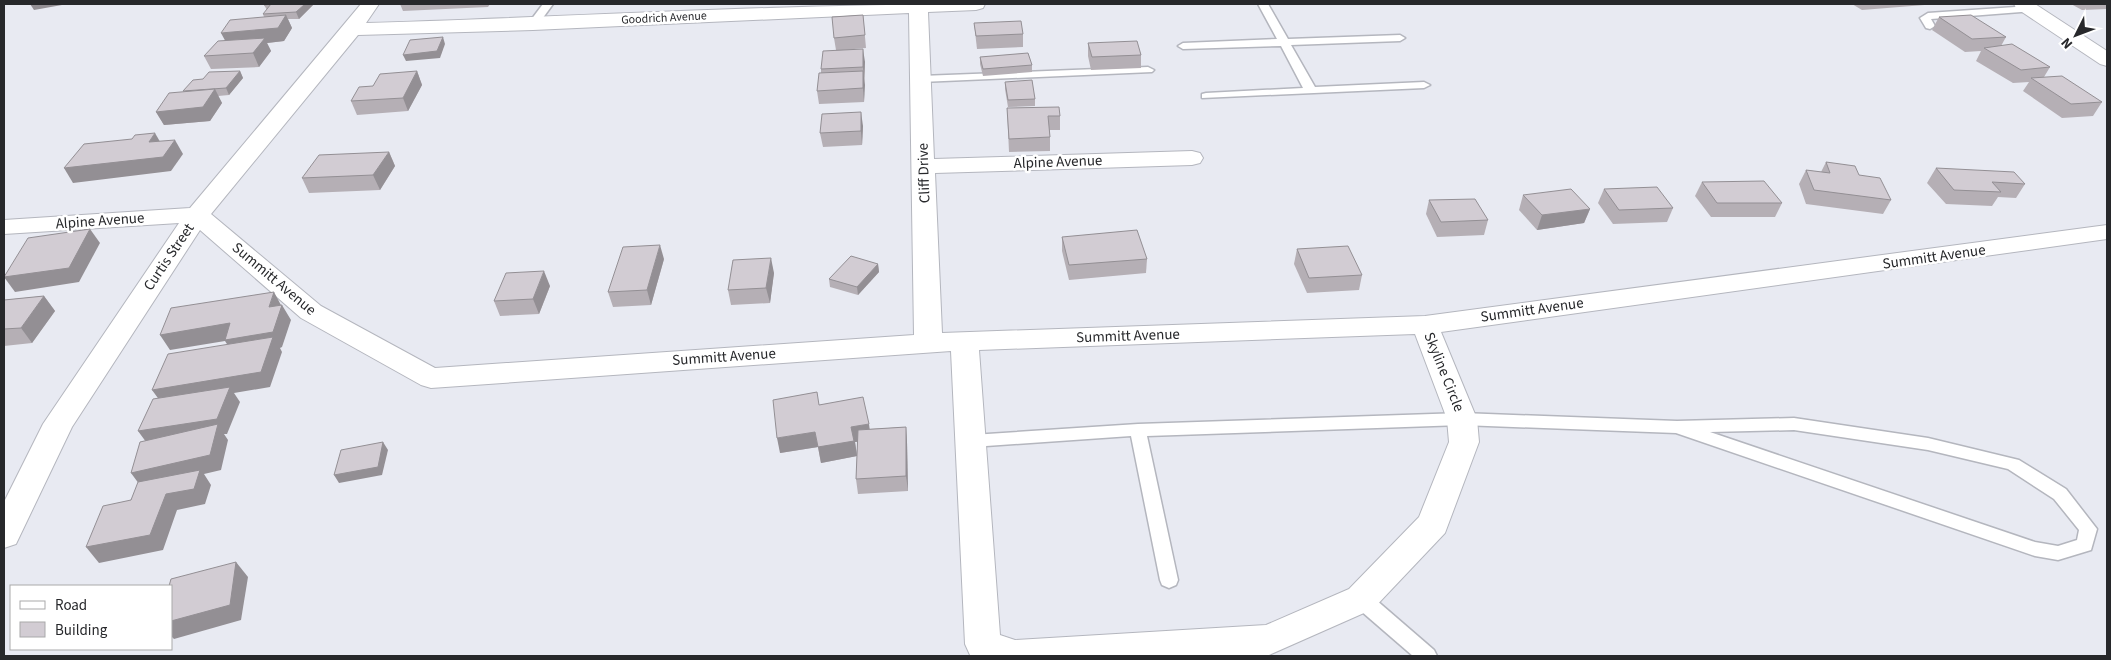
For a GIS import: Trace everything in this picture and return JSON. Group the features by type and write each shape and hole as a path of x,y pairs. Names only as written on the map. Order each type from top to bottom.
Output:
{"street":[{"name":"Curtis Street","path":"4,535 58,424 197,215 352,29 370,4"},
{"name":"Goodrich Avenue","path":"352,29 533,24 918,5 976,4"},
{"name":"Cliff Drive","path":"918,5 928,343"},
{"path":"2026,6 2107,60"},
{"name":"Alpine Avenue","path":"924,166 1192,158"},
{"name":"Alpine Avenue","path":"4,227 197,215"},
{"name":"Summitt Avenue","path":"197,215 311,312 431,378 928,343 1425,326 2107,232"},
{"name":"Skyline Circle","path":"1361,599 1433,524 1464,442 1462,419 1425,326"},
{"path":"964,342 972,441 978,650 1014,656 1269,640 1361,599"}],"lane":[{"path":"533,24 548,4"},
{"path":"1263,4 1286,42 1311,91"},
{"path":"1930,26 1925,18 1928,16 2026,6"},
{"path":"1183,46 1400,38"},
{"path":"921,80 1148,70"},
{"path":"1206,96 1424,85"},
{"path":"972,441 1138,430 1462,419 1677,427 1794,424 1928,444 2013,464 2060,494 2088,529 2085,544 2058,553 2036,549 1677,427"},
{"path":"1138,430 1169,580"},
{"path":"1361,599 1427,656"}],"building":[{"path":"271,4 305,4 296,12 263,14"},
{"path":"286,15 278,28 221,33 230,20"},
{"path":"863,15 865,35 834,38 832,17"},
{"path":"1971,15 2006,37 1972,39 1939,17"},
{"path":"1021,21 1023,34 976,36 974,23"},
{"path":"443,37 437,51 403,55 410,40"},
{"path":"265,38 253,53 204,56 218,41"},
{"path":"1137,41 1141,55 1092,57 1088,43"},
{"path":"2012,44 2050,67 2021,70 1984,48"},
{"path":"863,49 863,67 821,69 823,51"},
{"path":"1028,53 1032,65 983,69 980,57"},
{"path":"240,71 226,88 183,91 193,80 203,79 209,72"},
{"path":"417,71 403,98 351,101 359,87 373,86 380,74"},
{"path":"863,71 863,88 817,91 819,73"},
{"path":"2062,76 2102,102 2071,104 2031,78"},
{"path":"1032,80 1035,99 1008,100 1005,82"},
{"path":"215,89 203,107 156,112 169,93"},
{"path":"1059,107 1060,116 1048,116 1050,137 1009,139 1007,108"},
{"path":"861,112 861,131 820,133 822,114"},
{"path":"155,133 149,142 175,140 163,157 64,168 84,144 132,139 135,135"},
{"path":"389,152 373,175 302,178 319,155"},
{"path":"1826,162 1855,166 1859,175 1880,178 1891,200 1814,190 1806,170 1830,173"},
{"path":"1936,168 2014,172 2025,184 1992,182 2001,192 1954,190"},
{"path":"1764,181 1782,203 1717,203 1702,182"},
{"path":"1657,187 1673,208 1619,210 1604,189"},
{"path":"1571,189 1590,209 1542,215 1523,195"},
{"path":"1475,199 1488,220 1441,222 1429,200"},
{"path":"90,229 69,268 4,277 28,238"},
{"path":"1137,230 1147,259 1069,265 1062,237"},
{"path":"660,245 647,290 608,292 623,247"},
{"path":"1348,246 1362,275 1309,278 1297,249"},
{"path":"851,256 878,264 857,287 829,279"},
{"path":"771,258 766,288 728,290 733,260"},
{"path":"544,271 533,299 494,301 506,273"},
{"path":"274,292 269,307 282,305 273,332 225,340 230,323 160,335 171,308"},
{"path":"44,296 21,328 4,329 4,300"},
{"path":"273,337 261,372 152,390 168,354"},
{"path":"230,387 217,419 138,431 153,399"},
{"path":"817,392 819,405 863,397 869,424 851,427 854,441 818,447 815,432 777,438 773,400"},
{"path":"218,424 210,455 131,473 140,442"},
{"path":"906,427 906,476 856,479 858,430"},
{"path":"383,442 378,467 334,475 341,450"},
{"path":"200,470 194,489 166,494 150,535 86,547 103,506 131,500 138,482"},
{"path":"236,562 230,605 172,621 172,585 169,585 171,579"}]}
